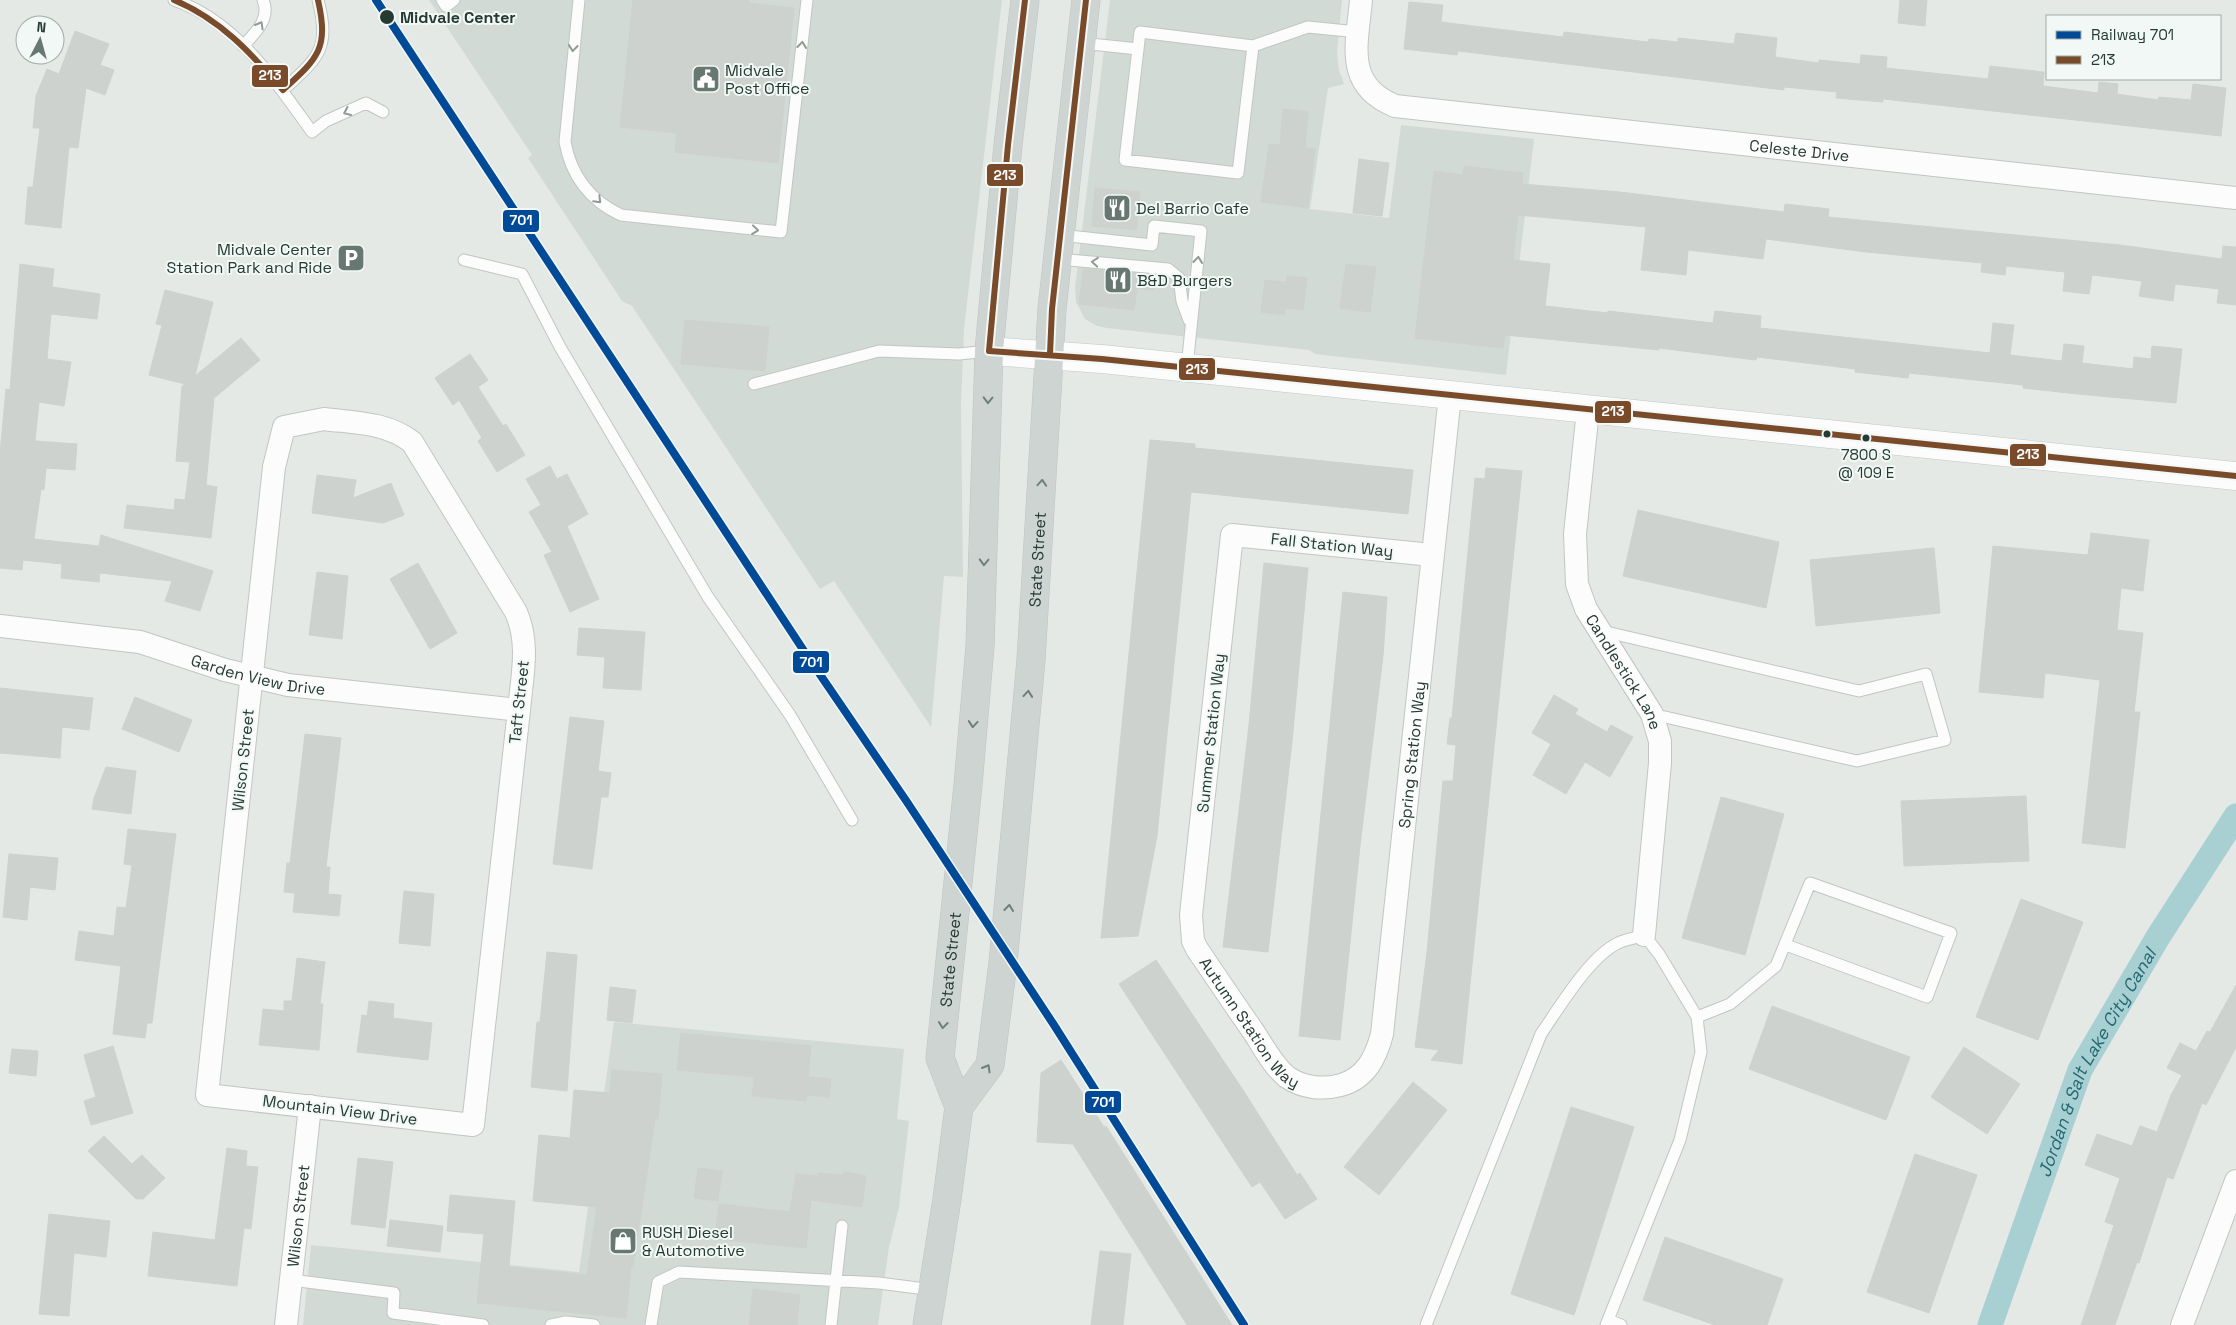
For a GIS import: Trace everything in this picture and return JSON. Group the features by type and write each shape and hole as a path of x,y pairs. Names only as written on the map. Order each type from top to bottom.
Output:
{"main road":[{"name":"State Street","path":"927,1325 958,1107 940,1058 980,646 989,351 1007,154 1025,0"},
{"name":"State Street","path":"958,1107 990,1065 1003,963 1031,660 1050,354 1059,247 1086,0"},
{"path":"989,351 1050,354 2236,476"}],"street":[{"path":"1358,32 1361,0"},
{"name":"Celeste Drive","path":"1358,32 1356,61 1360,76 1368,90 1380,100 1395,106 2236,198"},
{"name":"Spring Station Way","path":"1330,1088 1349,1082 1366,1070 1377,1053 1382,1034 1450,395"},
{"name":"Candlestick Lane","path":"1588,410 1575,534 1577,584 1586,609 1652,714 1660,741 1660,763 1644,935"},
{"name":"Taft Street","path":"284,427 324,419 379,426 398,431 412,442 516,612 522,626 525,643 519,710 473,1125"},
{"name":"Wilson Street","path":"207,1095 274,468 284,427"},
{"name":"Fall Station Way","path":"1232,535 1432,555"},
{"name":"Summer Station Way","path":"1191,930 1191,915 1232,535"},
{"name":"Garden View Drive","path":"0,626 140,642 252,678 288,685 519,710"},
{"name":"Autumn Station Way","path":"1191,930 1198,949 1271,1058 1287,1077 1307,1087 1330,1088"},
{"name":"Mountain View Drive","path":"207,1095 473,1125"},
{"name":"Wilson Street","path":"286,1325 310,1106"},
{"path":"2182,1325 2236,1181"}],"lane":[{"path":"174,0 211,18 243,46 283,90 312,132 326,121 366,103 383,112"},
{"path":"243,46 260,27 265,15 263,0"},
{"path":"283,90 313,63 322,45 324,22 318,0"},
{"path":"442,0 446,6 454,0"},
{"path":"579,0 565,142 568,160 574,174 606,208 621,214 781,232 807,0"},
{"path":"1253,46 1238,174 1125,160 1140,32 1253,46 1308,27 1358,32"},
{"path":"1082,42 1138,48"},
{"path":"1059,247 1152,245 1154,226 1201,231 1187,368"},
{"path":"1059,247 1168,269 1179,278 1182,301 1191,324"},
{"path":"464,260 522,274 560,347 708,597 790,715 852,820"},
{"path":"754,384 879,351 959,354 989,351"},
{"path":"1600,631 1859,690 1926,674 1945,740 1856,761 1652,714"},
{"path":"1697,1017 1730,1004 1776,966 1810,883 1952,933 1926,997 1786,945"},
{"path":"1426,1325 1541,1034 1565,999 1600,957 1618,943 1644,935 1659,954 1697,1017 1701,1052 1680,1140 1607,1322 1621,1325"},
{"path":"831,1325 842,1226"},
{"path":"651,1325 658,1282 679,1272 836,1281 933,1290"},
{"path":"291,1280 394,1293 393,1313 483,1325"},
{"path":"551,1325 566,1322 594,1325"}],"shaded area":[{"path":"429,0 1002,0 964,329 961,404 963,577 944,576 931,727 834,581 820,589 632,306 622,301 528,158 532,155"},
{"path":"1110,0 1342,0 1337,53 1339,70 1344,84 1328,88 1310,209 1389,218 1401,125 1534,139 1506,375 1315,354 1309,350 1107,328 1097,326 1085,319 1076,302 1075,288"},
{"path":"614,1022 904,1049 897,1119 909,1121 899,1207 889,1247 878,1325 303,1325 311,1245 579,1272"}],"building":[{"name":"Midvale Post Office","path":"633,0 749,0 749,3 794,8 778,163 675,152 677,133 620,127"},
{"path":"1900,0 1927,0 1925,26 1898,23"},
{"path":"1409,2 1443,5 1441,22 1563,37 1564,32 1648,42 1649,39 1678,42 1678,38 1734,44 1736,33 1777,38 1775,57 1819,63 1819,60 1860,64 1861,55 1887,57 1886,68 1988,79 1990,66 2044,72 2043,86 2098,93 2099,82 2118,84 2117,94 2158,100 2159,97 2191,100 2193,84 2226,88 2221,136 1883,99 1883,102 1836,98 1837,92 1784,87 1784,90 1458,51 1457,55 1404,49"},
{"path":"75,31 109,44 100,65 114,70 105,95 86,88 78,148 69,147 61,228 25,224 28,187 33,187 40,128 33,128 36,96 47,69 59,74 62,65 65,65 65,58"},
{"path":"1283,109 1308,112 1305,148 1315,149 1308,208 1261,202 1269,144 1280,145"},
{"path":"1359,159 1389,163 1382,216 1353,213"},
{"path":"1464,166 1523,173 1522,184 1620,192 1784,212 1785,204 1829,209 1828,217 2120,245 2222,259 2223,246 2236,247 2236,305 2217,303 2219,289 2175,284 2173,301 2139,296 2142,281 2092,275 2089,294 2063,291 2065,272 2006,266 2005,275 1981,272 1982,263 1866,252 1766,239 1763,259 1688,250 1686,275 1641,270 1646,227 1518,215 1513,260 1550,264 1545,306 1713,323 1715,311 1761,316 1760,328 1990,353 1993,323 2014,325 2010,355 2062,361 2064,344 2084,346 2082,363 2133,369 2134,357 2151,359 2152,346 2182,349 2176,403 2023,388 2023,385 1909,373 1908,378 1855,372 1855,369 1757,357 1756,360 1659,348 1659,350 1505,335 1503,348 1415,338 1434,171 1463,175"},
{"path":"1095,188 1140,192 1136,230 1092,226"},
{"path":"20,264 54,269 52,287 100,294 97,319 51,314 47,359 71,362 64,406 39,402 35,441 77,444 75,470 46,468 44,490 41,489 34,539 99,546 101,535 213,571 200,611 165,601 172,581 100,573 99,582 61,578 62,564 23,560 22,570 0,568 0,453 6,389 10,390"},
{"path":"1346,264 1376,267 1370,312 1340,308"},
{"name":"B&D Burgers","path":"1083,269 1154,275 1153,290 1137,288 1134,310 1079,304"},
{"path":"1287,276 1307,278 1303,310 1285,308 1284,315 1261,312 1265,280 1286,282"},
{"path":"165,290 213,302 195,376 241,338 260,360 214,398 206,485 217,487 211,538 124,528 127,505 174,510 175,499 185,500 190,462 176,461 182,386 185,384 149,375 162,325 156,324"},
{"path":"685,320 769,327 765,371 681,364"},
{"path":"470,354 488,380 478,387 503,426 506,424 525,455 497,472 478,441 482,438 459,400 453,405 435,378"},
{"path":"1150,440 1195,444 1195,448 1413,470 1408,514 1191,492 1157,836 1138,936 1101,938"},
{"path":"550,466 557,479 567,474 588,514 567,526 599,599 570,612 544,555 552,552 529,512 541,505 526,479"},
{"path":"1486,468 1522,471 1462,1064 1431,1060 1439,1050 1415,1047 1427,952 1443,781 1453,781 1456,745 1447,744 1450,718 1452,718 1475,478 1485,479"},
{"path":"317,475 356,480 353,498 391,483 404,515 383,523 312,513"},
{"path":"1638,510 1779,542 1766,608 1623,576"},
{"path":"2091,533 2149,540 2143,591 2121,588 2117,630 2143,633 2134,712 2140,712 2125,848 2082,843 2100,680 2045,673 2043,698 1979,692 1993,546 2088,555"},
{"path":"1934,548 1940,613 1816,626 1810,560"},
{"path":"418,563 457,633 430,649 390,579"},
{"path":"1264,563 1308,568 1292,742 1268,952 1223,947 1249,725"},
{"path":"317,572 348,576 342,639 309,635"},
{"path":"1343,592 1387,597 1383,656 1360,846 1340,1040 1299,1036"},
{"path":"579,628 645,632 641,690 603,688 605,657 577,655"},
{"path":"0,688 93,698 89,730 62,727 60,758 0,753"},
{"path":"1554,695 1578,709 1575,714 1607,732 1611,725 1633,737 1610,777 1585,762 1566,794 1533,775 1551,744 1532,733"},
{"path":"135,697 192,720 179,752 122,729"},
{"path":"570,717 604,721 598,771 611,773 608,797 601,797 592,869 553,864"},
{"path":"305,734 341,738 326,867 330,867 328,894 341,895 339,916 293,912 295,893 284,892 287,863 290,863"},
{"path":"106,767 136,771 131,814 92,809 94,798"},
{"path":"2026,796 2029,861 1904,866 1901,801"},
{"path":"1721,797 1784,814 1745,955 1682,938"},
{"path":"128,829 176,834 152,1023 147,1023 145,1038 113,1034 121,966 75,960 79,931 114,936 117,907 126,908 132,865 124,864"},
{"path":"9,854 58,858 55,890 30,887 27,920 3,917"},
{"path":"404,891 434,894 430,946 399,943"},
{"path":"2021,899 2083,922 2038,1040 1976,1017"},
{"path":"547,952 577,955 567,1091 531,1087 537,1022 540,1022"},
{"path":"297,958 325,962 320,1004 323,1004 319,1050 259,1045 263,1009 284,1011 284,1001 292,1001"},
{"path":"1156,960 1297,1175 1300,1173 1317,1199 1285,1219 1260,1182 1252,1187 1119,984"},
{"path":"2236,985 2236,1047 2206,1105 2202,1103 2173,1179 2167,1177 2139,1263 2137,1262 2115,1325 2081,1325 2114,1225 2105,1222 2120,1178 2085,1165 2097,1134 2132,1146 2140,1126 2157,1132 2171,1095 2182,1075 2167,1068 2180,1043 2196,1051 2207,1031 2210,1032"},
{"path":"610,987 636,990 632,1023 607,1020"},
{"path":"369,1001 394,1004 393,1018 432,1023 428,1060 357,1052 362,1015 367,1016"},
{"path":"1772,1006 1910,1057 1886,1120 1749,1069"},
{"path":"681,1033 811,1046 808,1077 831,1079 829,1097 807,1095 806,1101 752,1096 754,1077 677,1070"},
{"path":"113,1046 133,1113 91,1125 84,1101 96,1097 84,1055"},
{"path":"1964,1047 2020,1084 1987,1134 1931,1097"},
{"path":"12,1049 38,1051 36,1076 9,1073"},
{"path":"1061,1060 1104,1127 1106,1126 1232,1325 1187,1325 1073,1144 1037,1142 1041,1073"},
{"path":"612,1070 662,1074 658,1119 655,1119 633,1267 631,1267 626,1318 477,1303 484,1234 447,1231 450,1195 515,1201 509,1267 587,1275 597,1207 533,1201 539,1135 570,1138 574,1090 610,1093"},
{"path":"1413,1082 1447,1110 1379,1195 1344,1167"},
{"path":"1571,1107 1634,1127 1574,1315 1511,1294"},
{"path":"104,1136 132,1164 142,1155 165,1178 143,1199 136,1199 88,1151"},
{"path":"227,1148 247,1151 246,1166 258,1167 251,1229 244,1228 237,1286 148,1276 153,1232 215,1240"},
{"path":"1915,1154 1977,1175 1929,1313 1867,1292"},
{"path":"358,1158 393,1162 385,1228 351,1224"},
{"path":"698,1168 722,1171 718,1201 694,1198"},
{"path":"844,1172 866,1176 862,1207 811,1200 806,1248 715,1239 719,1204 790,1212 796,1174 817,1176 818,1173 843,1175"},
{"path":"49,1214 110,1221 106,1257 74,1253 69,1316 39,1314"},
{"path":"390,1220 443,1226 440,1252 387,1246"},
{"path":"1665,1237 1783,1279 1767,1325 1715,1325 1643,1300"},
{"path":"1100,1251 1131,1254 1123,1325 1091,1325"},
{"path":"753,1289 800,1295 797,1325 749,1325"}],"waterway":[{"name":"Jordan & Salt Lake City Canal","path":"1990,1325 2080,1070 2158,937 2236,816"}],"rail line":[{"name":"701","path":"376,0 806,654 907,802 1054,1025 1244,1325"}],"transit line":[{"name":"213","path":"174,0 206,17 234,38 283,90 305,69 318,51 322,30 318,0"},
{"name":"213","path":"989,351 1008,145 1025,0"},
{"name":"213","path":"1050,354 1052,309 1086,0"},
{"name":"213","path":"989,351 1102,359 2236,476"}],"place":[{"name":"Midvale Center","path":"387,17"},
{"name":"Midvale Post Office","path":"706,79"},
{"name":"Del Barrio Cafe","path":"1117,208"},
{"name":"Midvale Center Station Park and Ride","path":"351,258"},
{"name":"B&D Burgers","path":"1118,280"},
{"name":"7800 S @ 109 E","path":"1866,438"},
{"name":"RUSH Diesel & Automotive","path":"623,1241"}]}
